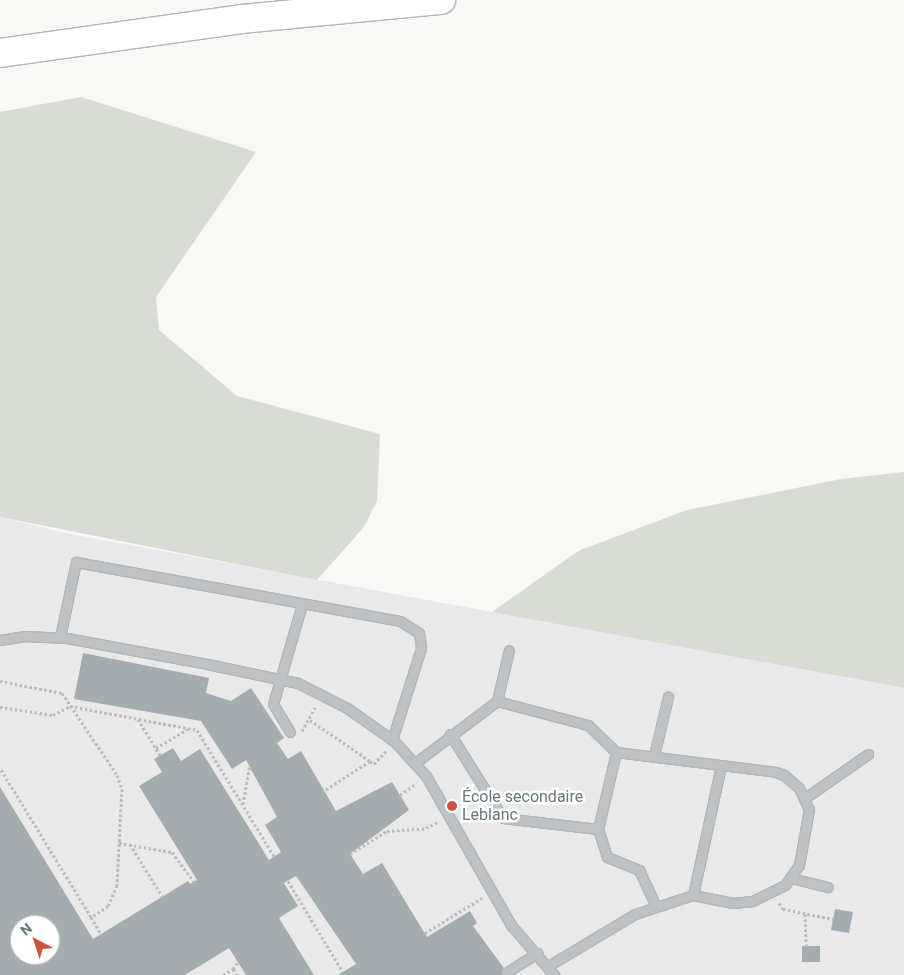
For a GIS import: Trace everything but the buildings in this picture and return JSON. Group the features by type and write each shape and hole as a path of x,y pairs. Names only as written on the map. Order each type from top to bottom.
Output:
{"highway":[{"path":"0,53 242,19 441,0"}],"lane":[{"path":"60,637 76,562 400,621 419,633 419,654 392,740"},
{"path":"290,732 273,704 282,679 302,604"},
{"path":"0,640 60,637 282,679 328,697 392,740 415,763 444,802 491,893 554,975"},
{"path":"415,763 450,734 497,701 509,650"},
{"path":"654,755 668,697"},
{"path":"497,701 588,725 616,752 654,755 784,775 805,798 808,820 799,865 791,878 776,891 742,903 693,895 655,904 548,966"},
{"path":"450,734 504,818 598,829"},
{"path":"616,752 598,829 608,857 638,870 655,904"},
{"path":"805,798 868,754"},
{"path":"693,895 721,765"},
{"path":"791,878 828,887"},
{"path":"507,972 537,953"}],"path":[{"path":"0,682 62,693 120,783 119,842 115,894 108,906 91,917"},
{"path":"0,707 53,716 70,706 197,730 274,856"},
{"path":"138,719 160,755"},
{"path":"310,720 374,764 386,750 392,756"},
{"path":"156,748 188,728"},
{"path":"325,790 370,761"},
{"path":"243,804 250,766"},
{"path":"0,768 101,934"},
{"path":"400,795 418,785 413,779"},
{"path":"350,854 387,831 426,828 441,820 438,814"},
{"path":"119,842 172,852 194,882"},
{"path":"130,844 162,896"},
{"path":"288,881 343,972"},
{"path":"425,933 491,893"},
{"path":"783,910 834,919"},
{"path":"805,914 806,946"},
{"path":"223,975 233,969 238,962"},
{"path":"233,969 237,975"}],"shaded area":[{"path":"81,97 256,152 156,297 159,330 237,396 380,434 377,501 364,527 317,580 0,517 0,112"},
{"path":"904,472 904,688 492,612 578,551 687,510 841,479"},
{"name":"École secondaire Leblanc","path":"0,517 65,533 904,688 904,975 0,975"}],"place":[{"name":"École secondaire Leblanc","path":"452,806"}]}
